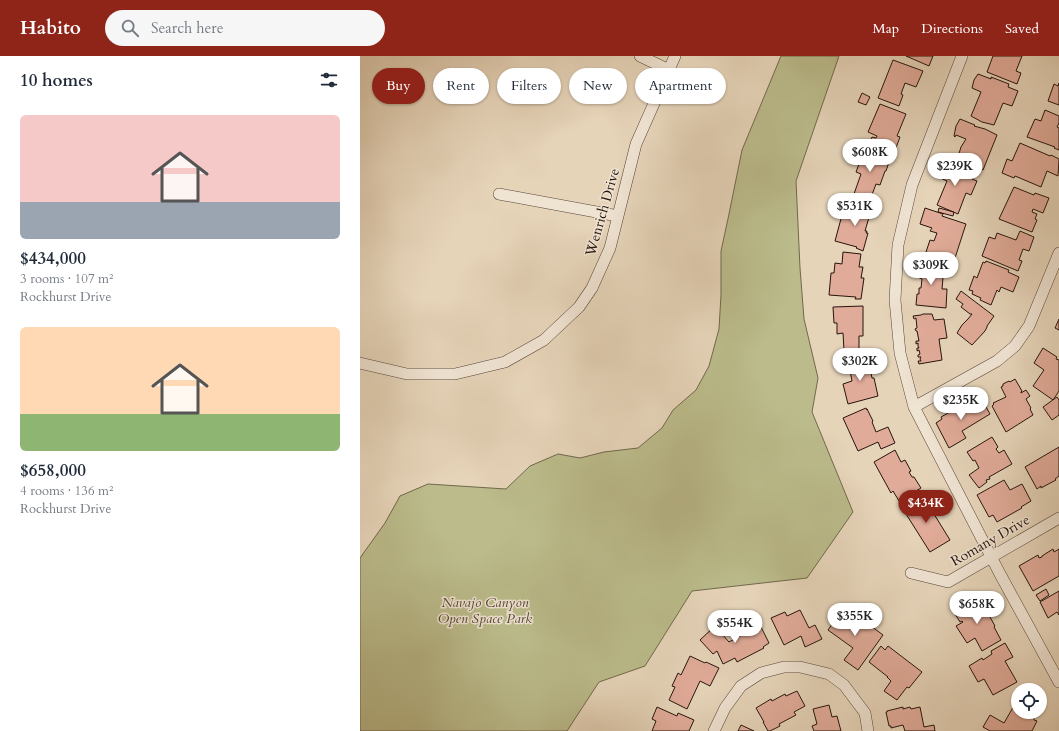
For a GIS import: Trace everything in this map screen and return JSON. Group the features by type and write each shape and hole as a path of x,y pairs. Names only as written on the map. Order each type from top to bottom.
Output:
{"street":[{"path":"640,56 665,68"},
{"name":"Wenrich Drive","path":"670,68 675,56"},
{"path":"962,56 912,185 898,245 895,300 900,353 914,407 991,557 1059,682"},
{"name":"Wenrich Drive","path":"360,363 407,374 455,374 505,362 544,340 579,307 592,288 610,248 636,144 654,104"},
{"path":"498,194 618,216"},
{"path":"914,407 997,361 1015,346 1029,326 1059,253"},
{"name":"Romany Drive","path":"911,573 948,582 1059,518"},
{"path":"714,731 725,708 741,686 762,673 784,667 800,667 829,674 844,685 865,713 868,731"}],"green space":[{"name":"Navajo Canyon Open Space Park","path":"781,56 839,56 796,181 804,319 818,378 812,412 853,512 807,578 692,591 645,666 599,682 567,731 360,731 360,558 385,523 400,496 428,484 506,489 530,466 558,454 580,458 604,452 638,448 662,428 673,410 696,390 709,366 719,329 721,251 742,150"}],"building":[{"path":"906,56 933,56 929,66"},
{"path":"993,56 1022,56 1016,71 1021,73 1017,84 987,72"},
{"path":"893,60 923,71 916,87 905,83 899,106 878,98"},
{"path":"978,74 1009,84 1008,87 1018,91 1012,106 1003,103 994,125 982,122 971,116 981,92 972,88 974,80"},
{"path":"1059,83 1059,105 1048,101 1054,84 1058,86"},
{"path":"862,93 870,97 866,105 858,102"},
{"path":"880,104 906,114 897,136 900,137 893,156 868,145 872,137 876,138 877,136 868,132"},
{"path":"1045,110 1059,116 1059,123 1057,127 1059,128 1059,150 1054,148 1055,147 1027,137 1035,119 1041,121"},
{"path":"960,119 997,135 983,170 969,166 957,160 961,147 966,139 956,135 955,137 954,136 956,126"},
{"path":"1020,143 1059,159 1058,176 1047,171 1041,187 1015,176 1014,178 1002,173 1007,159 1012,161"},
{"path":"860,149 886,159 890,159 880,185 876,184 870,200 854,194 861,174 856,172 859,164 855,163"},
{"path":"942,162 974,174 972,179 977,181 971,195 966,193 958,214 937,205 947,181 936,176"},
{"path":"1014,187 1034,195 1035,193 1049,198 1043,213 1033,209 1032,212 1037,214 1035,219 1037,220 1032,232 999,219"},
{"path":"854,202 872,207 865,231 868,233 863,251 856,248 857,247 835,241 842,215 849,217"},
{"path":"925,208 943,214 942,216 966,224 954,261 926,252 930,240 934,241 937,233 930,231 932,228 920,224"},
{"path":"939,208 954,212 953,216 938,212"},
{"path":"1020,231 1034,237 1029,251 1023,249 1019,260 1022,261 1018,271 982,256 989,237 995,239 997,233 1016,240"},
{"path":"843,252 861,254 859,267 863,267 861,278 864,278 861,299 855,299 856,297 829,295 831,273 834,273 835,263 842,264"},
{"path":"919,261 931,266 944,267 942,289 947,289 946,308 916,305 917,294 919,294 919,288 921,288 922,279 913,275"},
{"path":"986,261 1009,270 1008,272 1019,277 1013,292 1001,287 999,292 997,290 991,305 980,300 981,298 972,294 973,291 969,290 974,276 977,278 983,262 985,263"},
{"path":"961,291 994,316 985,331 972,345 957,333 972,314 961,307 963,304 956,299"},
{"path":"863,306 863,336 859,336 859,349 844,350 843,333 837,334 837,323 834,323 833,307"},
{"path":"932,314 934,320 944,319 947,338 939,339 942,360 919,364 918,361 921,361 921,357 918,357 920,354 919,350 917,351 917,348 919,348 916,341 919,341 917,331 915,329 917,328 916,318 914,319 913,316"},
{"path":"1059,319 1059,330 1055,328"},
{"path":"1043,348 1059,360 1059,391 1053,400 1033,386 1044,370 1034,363"},
{"path":"863,356 866,369 870,368 872,378 874,378 878,396 848,404 843,384 852,381 848,360"},
{"path":"1015,379 1022,391 1021,393 1026,390 1030,396 1026,399 1033,415 1006,432 992,406 994,404 993,403 1006,397 1001,387 1003,384"},
{"path":"1057,397 1059,400 1059,415 1052,420 1043,407"},
{"path":"981,398 990,414 962,431 966,438 949,448 936,423 942,419 941,417 969,401 971,404"},
{"path":"866,408 873,421 872,422 876,432 888,427 895,443 881,449 878,442 858,451 843,418"},
{"path":"992,437 998,447 996,449 999,453 1004,450 1012,464 989,477 990,479 986,480 987,482 979,488 969,475 979,468 975,460 973,461 967,452"},
{"path":"1059,447 1059,476 1055,479 1056,480 1037,489 1025,467"},
{"path":"895,450 901,462 905,460 911,471 909,472 921,488 899,501 893,491 891,493 874,462"},
{"path":"1004,480 1010,490 1022,484 1031,501 1021,507 1022,508 997,522 993,515 989,517 977,495"},
{"path":"921,496 950,540 930,552 906,514 909,512 905,505"},
{"path":"1053,549 1054,552 1059,549 1059,576 1033,591 1019,566 1038,555 1039,558 1042,557"},
{"path":"1046,589 1049,595 1040,601 1036,595"},
{"path":"1059,591 1059,615 1057,612 1048,618 1040,602"},
{"path":"980,597 1001,640 982,651 975,638 967,643 956,626 963,622 960,622 955,614 958,613 957,611"},
{"path":"845,606 857,615 854,620 864,627 867,623 883,635 858,670 844,660 853,648 828,630"},
{"path":"800,610 809,628 815,625 822,639 805,647 801,636 784,645 771,618 785,612 787,616"},
{"path":"760,625 769,643 763,647 764,648 737,662 735,658 723,664 717,651 713,654 700,640 715,626 729,642"},
{"path":"1005,643 1013,657 1005,661 1017,682 1011,683 1011,685 993,695 984,679 978,682 969,666 992,654 991,651"},
{"path":"881,646 885,650 888,646 922,672 897,700 884,691 891,681 869,662"},
{"path":"690,656 719,668 710,686 700,681 687,709 669,700 675,687 672,686 678,673 681,675"},
{"path":"797,691 805,706 794,712 796,715 779,724 780,726 768,731 756,708 771,699 772,701 785,694 786,696"},
{"path":"829,705 832,717 837,716 841,731 814,731 812,726 817,724 813,709"},
{"path":"657,707 677,716 678,713 694,720 689,731 652,731 656,721 652,719"},
{"path":"903,707 903,709 910,707 911,709 920,707 924,727 934,725 935,731 905,731 903,725 891,728 891,726 889,726 886,712"},
{"path":"1011,711 1011,719 1034,719 1037,721 1032,731 990,731 983,727 990,715 1004,723"},
{"path":"741,725 754,731 738,731"}]}
